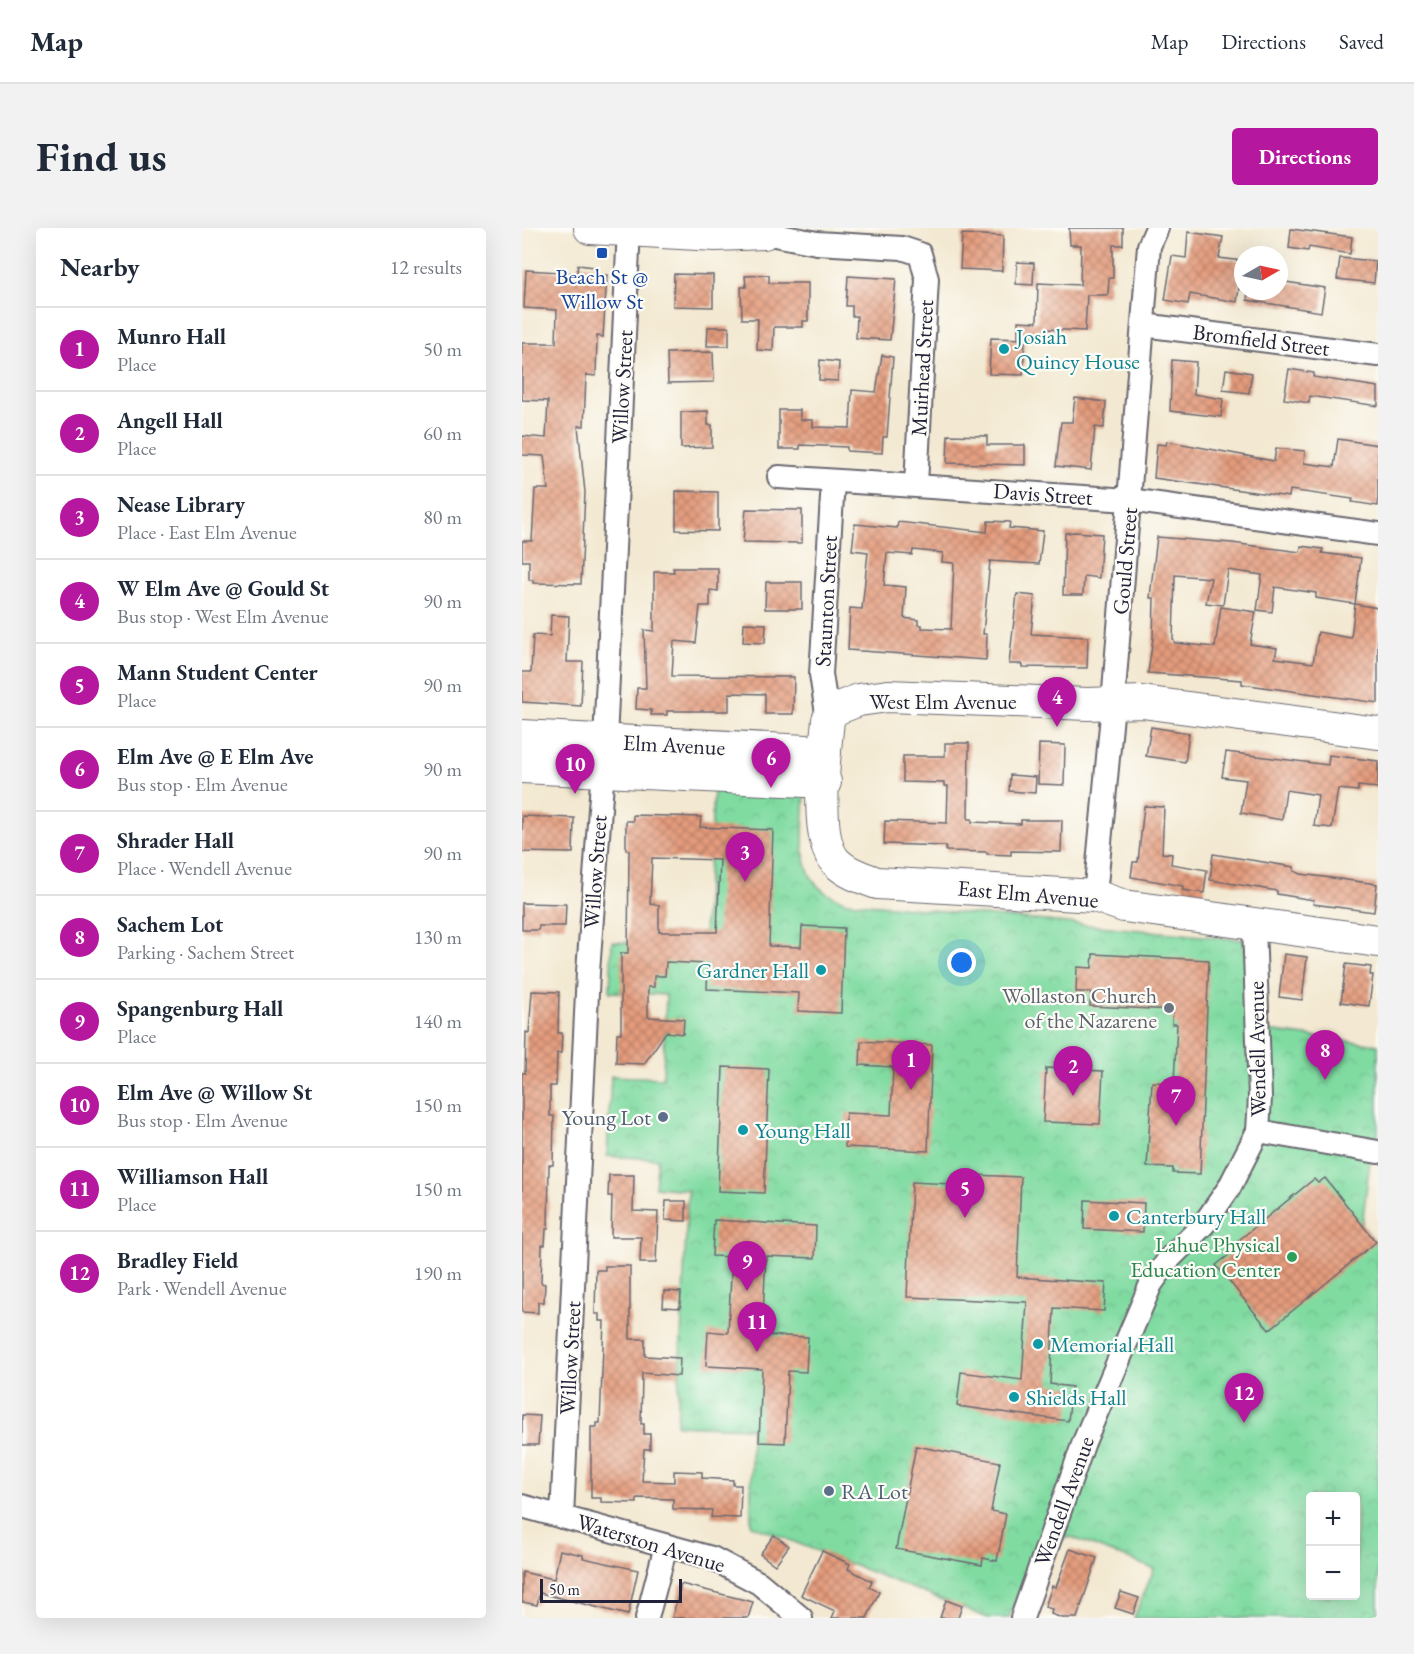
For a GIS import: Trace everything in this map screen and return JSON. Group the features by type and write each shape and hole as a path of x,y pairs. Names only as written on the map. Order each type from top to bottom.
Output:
{"street":[{"path":"591,228 716,236 767,230"},
{"name":"Gould Street","path":"1095,896 1130,500 1149,246 1157,228"},
{"name":"Willow Street","path":"562,1517 588,972 604,756 629,229"},
{"name":"Muirhead Street","path":"767,230 817,243 902,248 920,254 927,279 916,484"},
{"name":"Bromfield Street","path":"1143,325 1378,355"},
{"name":"Davis Street","path":"779,477 916,484 1130,500 1378,534"},
{"name":"Staunton Street","path":"828,720 821,674 833,481"},
{"name":"West Elm Avenue","path":"828,720 833,710 844,705 888,696 1113,704 1142,702 1378,733"},
{"path":"825,767 828,720"},
{"name":"Elm Avenue","path":"522,736 604,756"},
{"name":"Elm Avenue","path":"522,767 604,756 825,767"},
{"name":"East Elm Avenue","path":"825,767 823,830 827,849 836,861 854,874 877,884 1095,896 1125,906 1378,941"},
{"name":"Wendell Avenue","path":"1022,1618 1084,1442 1152,1284 1169,1259 1204,1224 1229,1188 1258,1131 1260,1097 1254,925"},
{"path":"1258,1131 1378,1152"},
{"name":"Waterston Avenue","path":"522,1506 712,1558 735,1568 759,1583 801,1618"},
{"path":"647,1618 666,1546"}],"green space":[{"path":"714,790 805,794 803,847 805,860 815,883 833,896 847,902 1244,940 1250,1029 1378,1045 1378,1136 1373,1137 1362,1225 1378,1245 1378,1618 1134,1618 1154,1569 1071,1537 1037,1545 1009,1618 988,1618 751,1525 751,1428 677,1425 688,1190 655,1187 658,1159 607,1156 611,1076 663,1078 666,995 610,992 612,942 703,946"}],"building":[{"path":"1069,228 1123,228 1123,245 1113,245 1113,278 1109,278 1108,295 1087,295 1085,331 1046,329 1046,339 1018,337 1018,321 1037,322 1038,283 1080,285 1081,245 1070,245"},
{"path":"1291,229 1352,237 1350,254 1309,247 1308,251 1289,248"},
{"path":"1188,232 1223,237 1219,258 1234,260 1234,300 1237,300 1237,302 1190,294 1188,304 1165,300 1172,256 1186,258"},
{"path":"962,234 1003,236 1002,271 960,269"},
{"path":"1340,258 1376,261 1374,283 1337,279"},
{"path":"1017,262 1034,263 1033,285 1016,284"},
{"path":"578,265 594,267 594,274 607,275 603,337 597,336 596,376 586,375 584,426 578,426 585,492 581,584 533,583 533,580 529,580 529,561 522,561 522,541 532,541 535,489 548,489 544,456 522,455 522,436 546,438 548,401 522,400 522,343 556,343 557,310 524,308 526,270 577,273"},
{"path":"674,274 713,275 713,307 673,306"},
{"path":"769,275 769,283 808,283 808,321 803,321 803,327 774,327 773,351 757,350 758,319 742,319 741,287 746,287 745,276"},
{"path":"848,276 896,279 890,340 856,338 857,316 852,316 852,306 846,306"},
{"path":"1288,282 1325,288 1321,312 1247,300 1288,300"},
{"path":"708,327 729,327 729,346 707,346"},
{"path":"991,338 1025,339 1023,375 989,374"},
{"path":"713,352 714,382 668,383 667,353"},
{"path":"882,355 893,357 887,437 883,437 882,453 847,451 847,447 800,445 800,449 779,449 779,410 800,410 800,420 813,420 813,427 850,428 852,390 876,392"},
{"path":"820,360 839,362 838,381 819,380"},
{"path":"1172,360 1196,362 1194,394 1223,399 1221,417 1170,411"},
{"path":"1226,369 1252,373 1249,393 1223,390"},
{"path":"1289,369 1314,373 1313,377 1378,387 1378,406 1310,396 1309,403 1284,399"},
{"path":"1075,398 1106,402 1104,428 1095,427 1091,470 1056,466 1061,422 1072,422"},
{"path":"708,411 708,425 712,425 712,447 681,448 681,412"},
{"path":"948,435 987,436 987,445 1025,445 1025,465 947,463"},
{"path":"1338,439 1378,445 1378,506 1352,502 1353,499 1290,490 1289,497 1154,478 1157,444 1166,445 1167,441 1274,461 1276,448 1305,451 1304,463 1334,467"},
{"path":"676,491 718,492 718,531 676,530"},
{"path":"746,509 802,510 802,543 743,542"},
{"path":"988,521 1010,522 1009,528 1043,531 1039,564 990,561 983,634 987,634 986,660 848,650 850,608 862,609 868,552 852,550 855,524 897,528 898,522 987,532","holes":["913,550 943,553 942,562 954,563 951,629 922,628 922,625 918,625 918,620 904,618 906,587 884,585 887,553 912,555"]},
{"path":"1065,533 1102,534 1099,578 1084,576 1083,595 1063,595"},
{"path":"1157,537 1232,543 1300,552 1301,546 1323,549 1322,553 1361,558 1355,604 1378,608 1378,703 1242,684 1242,680 1148,673 1153,638 1154,598 1150,598","holes":["1228,570 1262,575 1257,610 1272,612 1275,587 1316,593 1316,598 1355,604 1351,638 1318,632 1313,663 1275,658 1277,648 1250,644 1256,612 1221,607 1215,647 1175,643 1173,639 1175,575 1211,578 1206,603 1223,605"]},
{"path":"673,568 718,568 718,591 710,590 710,606 700,606 696,643 674,641 672,676 794,677 793,714 765,714 765,694 729,693 729,711 667,711 667,715 651,715 651,710 636,709 637,688 646,688 644,630 654,631 654,572 674,572"},
{"path":"766,582 802,582 802,609 765,609"},
{"path":"1017,594 1035,596 1031,634 1088,637 1087,668 1022,667 1022,664 1009,664"},
{"path":"551,615 569,616 567,662 583,662 581,706 522,702 522,672 531,672 533,635 550,636"},
{"path":"744,623 766,624 765,643 743,642"},
{"path":"1151,727 1189,733 1185,762 1146,756"},
{"path":"945,743 969,743 968,819 972,819 972,822 1021,824 1021,820 1062,820 1061,852 1011,851 1011,855 987,854 987,852 946,851 946,846 884,844 885,821 947,823 948,786 944,786 944,783 903,782 903,756 945,756"},
{"path":"1039,744 1065,745 1064,785 1038,784"},
{"path":"1226,752 1328,765 1329,755 1378,761 1378,788 1358,786 1358,791 1338,789 1332,828 1314,826 1318,795 1286,790 1282,820 1241,813 1246,780 1222,777"},
{"path":"1010,775 1036,777 1035,793 1009,791"},
{"path":"1144,806 1164,807 1162,853 1172,854 1171,864 1207,870 1204,893 1182,890 1183,886 1131,877 1133,862 1138,862"},
{"path":"633,815 701,817 700,827 773,830 769,946 801,947 802,926 844,928 841,1013 798,1011 799,993 707,989 708,964 666,962 665,976 654,976 654,987 648,987 648,1017 684,1019 683,1034 666,1032 644,1064 616,1063 617,1033 621,1033 621,953 628,953 629,850 626,850 626,821 633,821","holes":["652,858 720,860 717,932 659,932 659,905 650,904"]},
{"path":"522,816 574,818 573,853 522,852"},
{"path":"1213,854 1294,867 1294,871 1301,874 1377,884 1374,912 1313,904 1314,900 1277,894 1277,891 1210,880"},
{"path":"522,903 566,904 565,926 539,926 538,930 522,930"},
{"path":"1093,954 1209,960 1200,1174 1173,1173 1173,1168 1147,1167 1152,1082 1174,1083 1177,1024 1172,1024 1173,1010 1090,1006 1091,992 1076,992 1077,967 1092,968"},
{"path":"1284,954 1307,957 1302,1000 1279,997"},
{"path":"1346,964 1371,967 1370,975 1373,975 1369,1006 1341,1002"},
{"path":"532,991 559,992 558,1033 562,1033 561,1053 557,1053 556,1086 550,1086 550,1116 554,1116 553,1165 549,1165 548,1229 546,1229 545,1245 542,1245 541,1283 545,1284 544,1302 538,1302 538,1313 522,1312 522,1073 525,1073 526,1032 529,1033"},
{"path":"861,1041 932,1045 928,1151 845,1147 846,1113 891,1115 893,1067 860,1065"},
{"path":"1065,1064 1083,1065 1083,1070 1103,1071 1100,1124 1043,1122 1046,1068 1065,1069"},
{"name":"Young Hall","path":"723,1067 769,1069 764,1193 718,1191"},
{"path":"952,1174 1021,1177 1017,1277 1106,1283 1104,1311 1054,1308 1050,1384 1072,1387 1068,1421 957,1406 961,1372 1022,1380 1027,1302 907,1297 912,1182 952,1184"},
{"path":"609,1175 634,1175 633,1211 658,1212 656,1263 640,1263 641,1237 611,1237 612,1196 608,1196"},
{"name":"Lahue Physical Education Center","path":"1325,1178 1376,1242 1269,1330 1216,1265 1238,1248 1234,1244 1314,1179 1318,1183"},
{"name":"Canterbury Hall","path":"1085,1200 1144,1203 1143,1232 1084,1229"},
{"path":"666,1201 686,1201 686,1221 665,1220"},
{"path":"714,1220 816,1226 815,1258 766,1256 762,1335 808,1337 806,1372 788,1371 785,1443 759,1442 762,1369 706,1366 708,1331 728,1333 732,1257 712,1256"},
{"path":"605,1266 630,1266 630,1339 645,1339 645,1356 680,1358 679,1376 642,1373 641,1424 644,1424 644,1434 650,1434 650,1449 644,1449 642,1481 674,1482 674,1471 702,1472 702,1478 733,1480 733,1485 741,1485 740,1518 711,1517 712,1510 673,1509 673,1499 637,1498 637,1503 601,1502 601,1498 591,1498 591,1427 597,1427 597,1423 600,1423 604,1321 599,1321 599,1314 595,1314 596,1270 605,1270"},
{"path":"664,1291 681,1292 680,1308 663,1307"},
{"path":"522,1415 540,1416 538,1445 522,1445"},
{"path":"916,1446 1000,1462 991,1511 1006,1514 997,1561 983,1558 982,1565 896,1549"},
{"path":"774,1535 789,1546 775,1565 760,1554"},
{"path":"1070,1549 1097,1558 1077,1618 1062,1618 1051,1614 1052,1609 1045,1607 1052,1586 1056,1587"},
{"path":"560,1550 583,1555 583,1558 638,1570 628,1615 540,1593 537,1605 522,1602 522,1572 554,1579"},
{"path":"822,1551 850,1564 848,1569 872,1581 869,1587 879,1592 867,1618 832,1618 835,1611 801,1595"},
{"path":"681,1584 753,1602 748,1618 672,1618"},
{"path":"1121,1592 1139,1598 1133,1614 1115,1608"},
{"path":"946,1600 962,1606 958,1618 940,1618"}],"place":[{"name":"Beach St @ Willow St","path":"602,253"},
{"name":"Josiah Quincy House","path":"1004,349"},
{"name":"W Elm Ave @ Gould St","path":"1057,727"},
{"name":"Elm Ave @ E Elm Ave","path":"771,788"},
{"name":"Elm Ave @ Willow St","path":"575,794"},
{"name":"Nease Library","path":"745,882"},
{"name":"Gardner Hall","path":"821,970"},
{"name":"Wollaston Church of the Nazarene","path":"1169,1008"},
{"name":"Sachem Lot","path":"1325,1080"},
{"name":"Munro Hall","path":"911,1090"},
{"name":"Angell Hall","path":"1073,1096"},
{"name":"Young Lot","path":"663,1117"},
{"name":"Shrader Hall","path":"1176,1126"},
{"name":"Young Hall","path":"743,1130"},
{"name":"Canterbury Hall","path":"1114,1216"},
{"name":"Mann Student Center","path":"965,1218"},
{"name":"Lahue Physical Education Center","path":"1292,1257"},
{"name":"Spangenburg Hall","path":"747,1291"},
{"name":"Memorial Hall","path":"1038,1344"},
{"name":"Williamson Hall","path":"757,1352"},
{"name":"Shields Hall","path":"1014,1397"},
{"name":"Bradley Field","path":"1244,1423"},
{"name":"RA Lot","path":"829,1491"}]}
